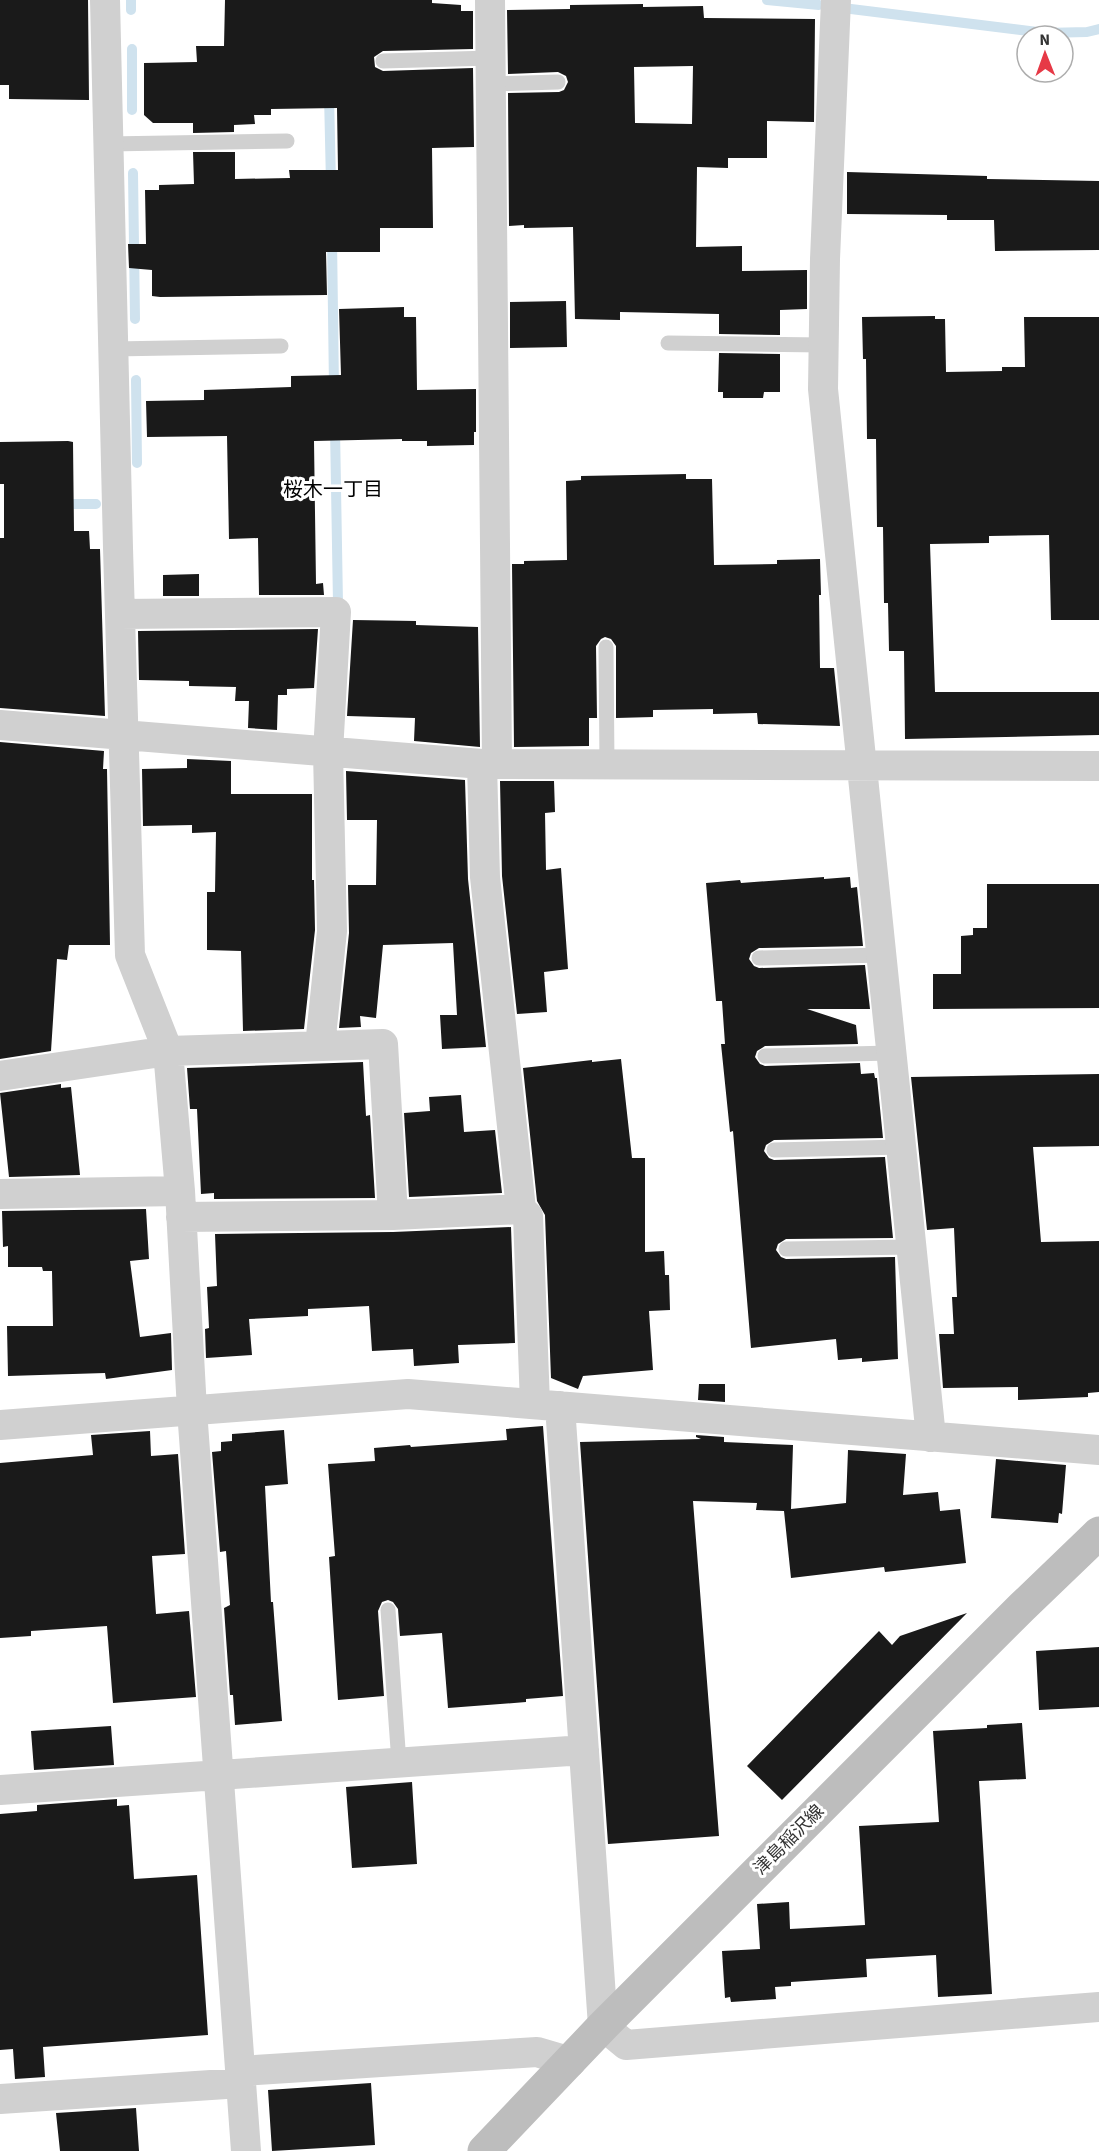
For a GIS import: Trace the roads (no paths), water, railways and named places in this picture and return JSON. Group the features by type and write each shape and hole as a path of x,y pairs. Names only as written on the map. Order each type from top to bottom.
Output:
{"main road":[{"name":"津島稲沢線","path":"484,2151 603,2026 1099,1533"}],"street":[{"path":"105,0 130,955 168,1051 246,2151"},
{"path":"490,0 489,764 485,877 521,1209 528,1216 584,1750 603,2026 626,2045 1099,2007"},
{"path":"836,0 825,259 823,389 931,1437"},
{"path":"120,614 336,612 328,752 332,931 320,1046"},
{"path":"0,725 489,764 1099,766"},
{"path":"0,1076 168,1051 383,1044 393,1215"},
{"path":"0,1194 393,1215 521,1209"},
{"path":"0,1425 408,1394 1099,1450"},
{"path":"0,1790 584,1750"},
{"path":"0,2099 537,2052 571,2062"}],"lane":[{"path":"383,61 491,71 558,82"},
{"path":"108,144 287,141"},
{"path":"668,343 824,345"},
{"path":"114,349 281,346"},
{"path":"606,647 607,765"},
{"path":"759,958 881,956"},
{"path":"765,1056 891,1053"},
{"path":"774,1150 901,1147"},
{"path":"786,1250 911,1247"},
{"path":"388,1610 399,1763"}],"waterway":[{"path":"131,0 131,10"},
{"path":"767,0 819,5"},
{"path":"851,9 1045,33 1087,32 1099,29"},
{"path":"132,49 132,110"},
{"path":"329,95 331,184"},
{"path":"133,173 135,319"},
{"path":"332,239 334,388"},
{"path":"136,380 137,463"},
{"path":"335,428 338,604"},
{"path":"60,504 96,504"}],"district":[{"name":"桜木一丁目","path":"333,490"}]}
